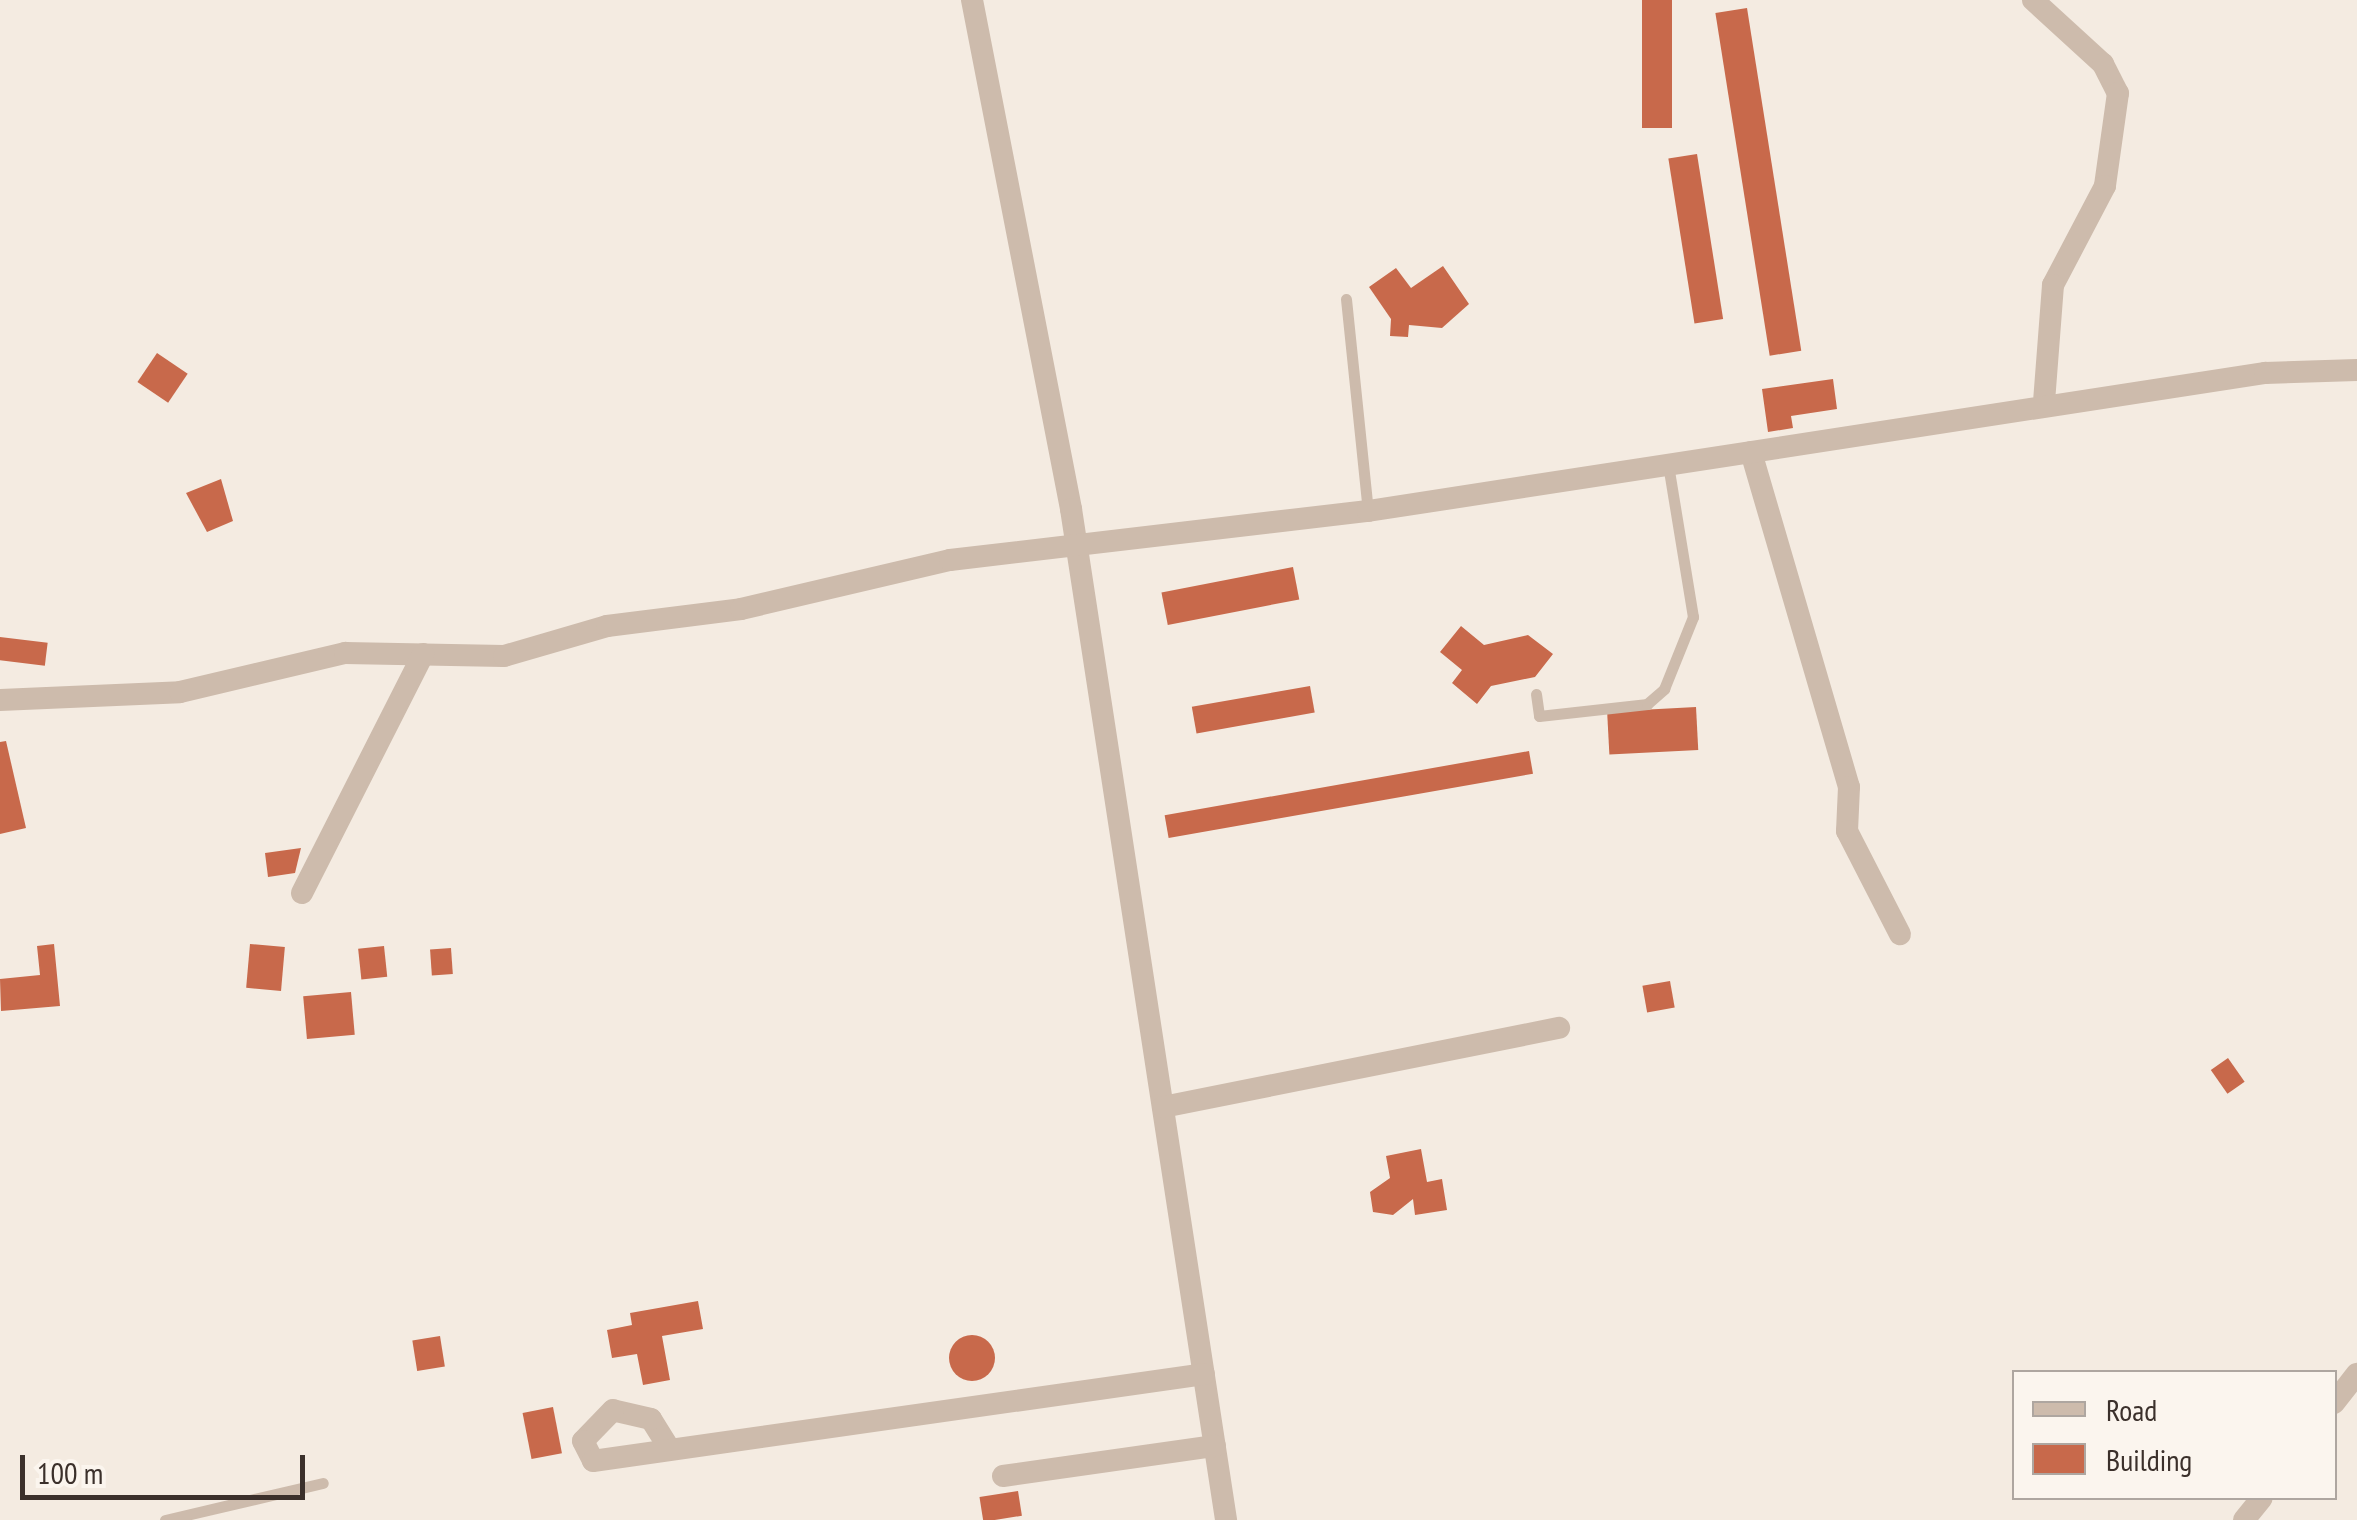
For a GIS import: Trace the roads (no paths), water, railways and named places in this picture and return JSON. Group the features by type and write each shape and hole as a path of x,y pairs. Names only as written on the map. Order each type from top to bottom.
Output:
{"street":[{"path":"972,0 1073,552 1226,1520"},
{"path":"2033,0 2103,64 2118,93 2105,186 2053,285 2044,403"},
{"path":"0,700 180,692 300,660 422,654 504,656 607,626 741,609 950,560 1073,552 1368,511 2044,403 2265,372 2357,370"},
{"path":"1751,452 1849,788 1847,831 1900,934"},
{"path":"302,893 422,654"},
{"path":"1163,1107 1559,1028"},
{"path":"669,1448 1204,1374"},
{"path":"2337,1400 2357,1374"},
{"path":"1003,1476 1215,1446"},
{"path":"2244,1520 2260,1500"}],"lane":[{"path":"1346,299 1368,511"},
{"path":"1536,694 1540,716 1648,704 1664,689 1694,617 1668,465"},
{"path":"164,1520 323,1483"}]}
